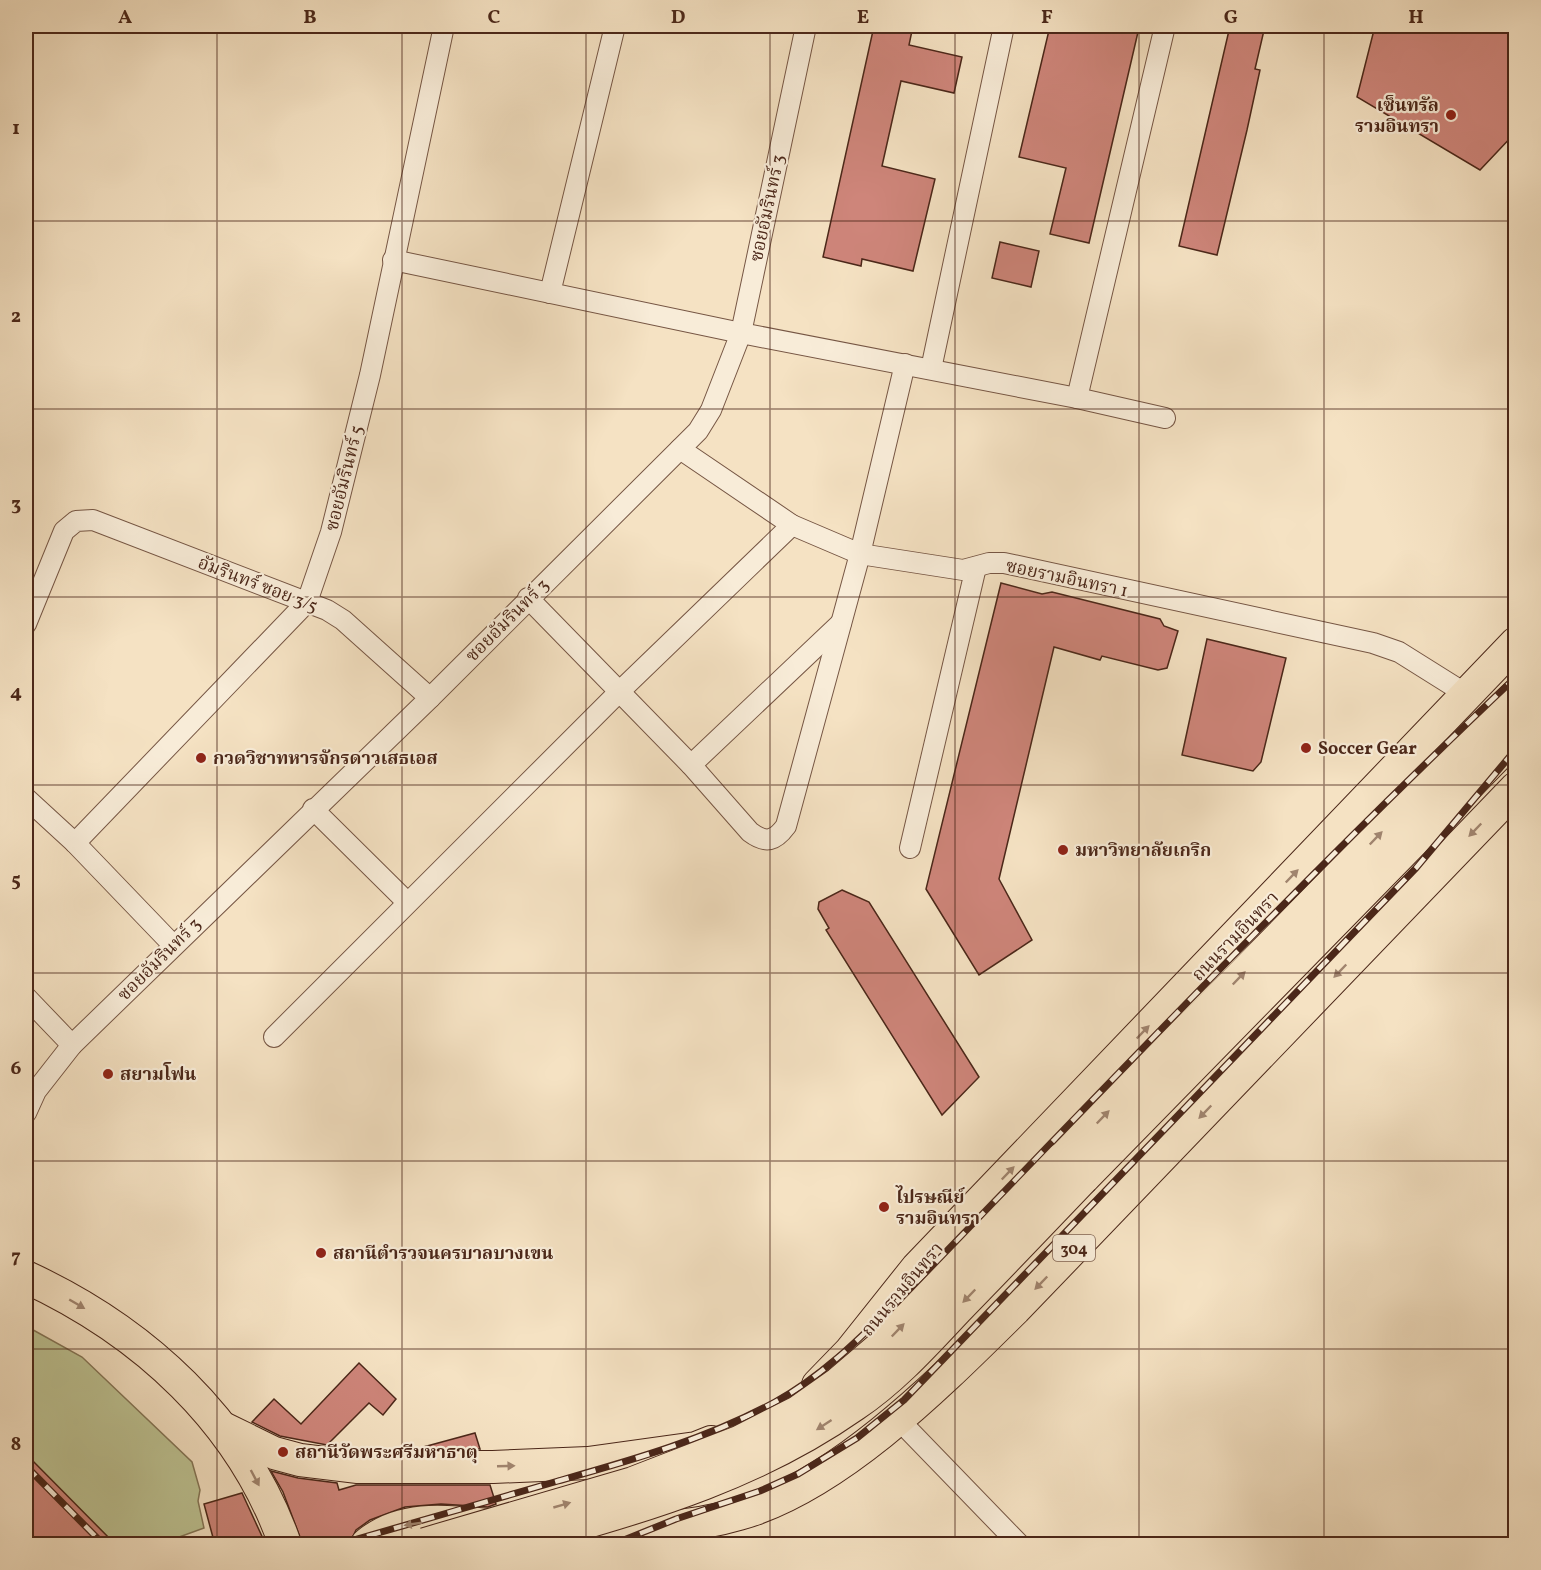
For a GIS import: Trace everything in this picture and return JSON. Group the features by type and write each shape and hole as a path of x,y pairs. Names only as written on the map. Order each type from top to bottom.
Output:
{"main road":[{"name":"ถนนรามอินทรา","path":"224,1428 274,1453 300,1460 358,1467 493,1467 588,1463 696,1448 741,1432 774,1416 804,1397 828,1377 917,1268 1515,644"},
{"name":"ถนนรามอินทรา","path":"519,1540 702,1487 753,1465 803,1439 856,1404 901,1367 1072,1168 1515,696"},
{"name":"ถนนรามอินทรา","path":"425,1545 633,1483 739,1442 798,1412 880,1348 1072,1168 1515,736"},
{"name":"ถนนรามอินทรา","path":"367,1545 376,1537 404,1525 434,1521 519,1540 655,1528 738,1515 779,1500 820,1477 897,1418 1015,1309 1515,788"},
{"path":"26,1277 94,1314 143,1347 186,1387 224,1428 253,1473 277,1522 285,1545"},
{"path":"645,1455 629,1480 629,1500 633,1514 655,1528"}],"street":[{"name":"ซอยอัมรินทร์ 5","path":"75,843 307,602 331,532 370,375 444,26"},
{"path":"550,293 615,26"},
{"name":"ซอยอัมรินทร์ 3","path":"26,1113 36,1092 72,1045 430,698 698,431 711,410 741,333 806,26"},
{"path":"931,369 1004,26"},
{"path":"1077,398 1165,26"},
{"path":"393,260 741,333 1077,398 1166,418"},
{"path":"528,598 691,765 750,832 758,838 769,840 778,836 786,826 860,554 905,364"},
{"name":"ซอยรามอินทรา 1","path":"680,448 792,525 860,554 963,570 989,563 1004,564 1373,643 1399,652 1466,694"},
{"name":"อัมรินทร์ ซอย 3/5","path":"26,624 64,531 76,521 93,520 307,602 343,620 430,698"},
{"path":"274,1036 619,692 792,525"},
{"path":"910,848 976,567"},
{"path":"691,765 841,623"},
{"path":"26,798 75,843 173,945"},
{"path":"313,809 407,902"},
{"path":"26,997 72,1045"},
{"path":"897,1418 1019,1545"}],"green space":[{"path":"26,1326 82,1357 192,1462 200,1490 198,1501 204,1528 160,1544 26,1544"}],"building":[{"path":"874,26 913,26 909,45 962,57 954,93 901,81 882,166 935,179 913,271 862,259 861,266 823,257"},
{"path":"1050,26 1109,26 1138,32 1089,243 1050,234 1066,168 1019,157"},
{"path":"1230,26 1265,26 1255,69 1260,70 1217,255 1179,246"},
{"name":"เซ็นทรัล รามอินทรา","path":"1375,26 1515,26 1515,133 1480,170 1357,97"},
{"path":"1000,242 1039,251 1031,287 992,278"},
{"path":"1001,583 1042,594 1052,592 1160,619 1164,626 1178,631 1167,668 1158,670 1102,656 1100,660 1054,647 999,879 1032,940 979,975 926,889"},
{"path":"1207,639 1286,658 1261,762 1253,771 1182,755"},
{"path":"842,890 869,902 979,1077 942,1115 826,930 829,928 818,909 819,902"},
{"path":"359,1363 396,1399 383,1415 369,1403 327,1445 280,1436 252,1422 274,1399 301,1424"},
{"path":"475,1433 480,1449 416,1449"},
{"path":"26,1454 116,1545 26,1545"},
{"path":"271,1471 298,1478 337,1483 339,1490 356,1485 490,1485 496,1504 488,1507 441,1504 405,1507 370,1520 356,1530 349,1545 303,1545 283,1492"},
{"path":"242,1493 266,1545 215,1545 204,1504"}],"railway":[{"path":"340,1544 669,1448 749,1415 775,1402 811,1379 844,1352 907,1292 1284,904 1516,677"},
{"path":"614,1544 676,1519 760,1491 798,1474 857,1438 904,1400 1416,868 1516,749"},
{"path":"26,1466 103,1544"}],"place":[{"name":"เซ็นทรัล รามอินทรา","path":"1451,115"},
{"name":"Soccer Gear","path":"1306,748"},
{"name":"กวดวิชาทหารจักรดาวเสธเอส","path":"201,758"},
{"name":"มหาวิทยาลัยเกริก","path":"1063,850"},
{"name":"สยามโฟน","path":"108,1074"},
{"name":"ไปรษณีย์ รามอินทรา","path":"884,1207"},
{"name":"สถานีตำรวจนครบาลบางเขน","path":"321,1253"},
{"name":"สถานีวัดพระศรีมหาธาตุ","path":"283,1452"}]}
